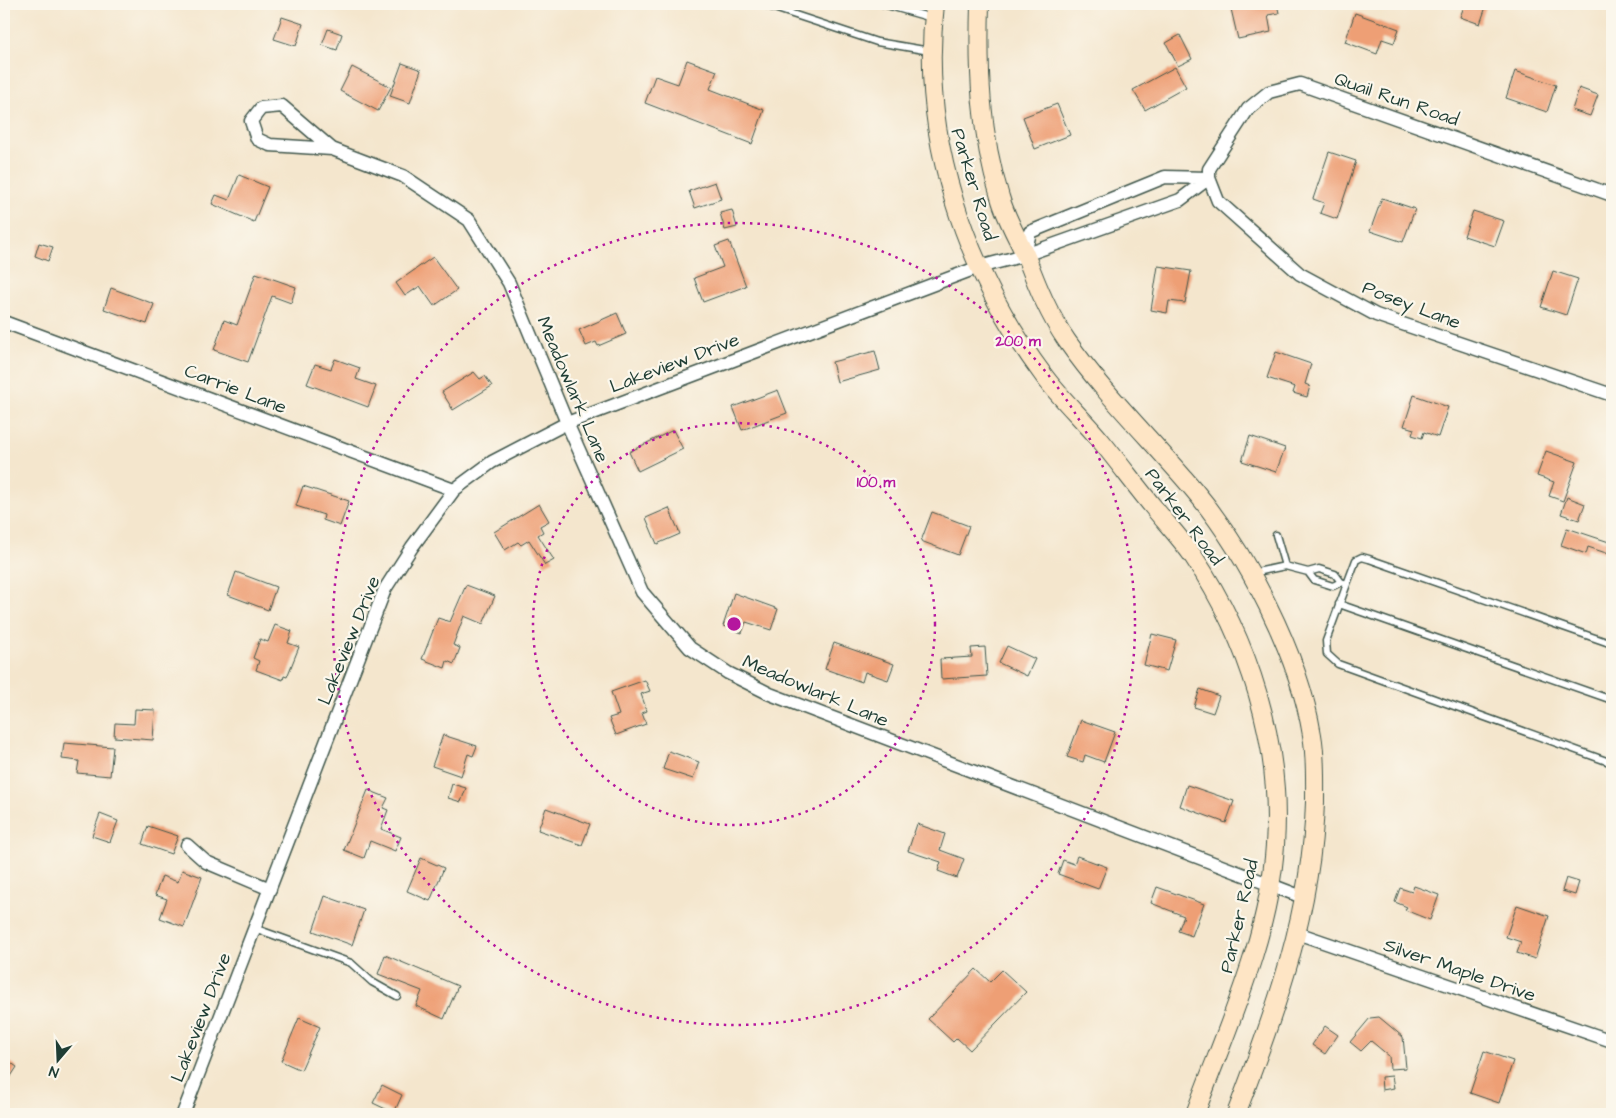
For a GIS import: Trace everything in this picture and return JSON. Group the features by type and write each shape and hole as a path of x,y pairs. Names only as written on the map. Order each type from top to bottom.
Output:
{"main road":[{"name":"Parker Road","path":"980,4 978,65 982,115 989,156 1000,200 1045,305 1066,341 1220,523 1288,649 1306,704 1313,738 1315,773 1314,834 1306,898 1263,1042 1236,1114"},
{"name":"Parker Road","path":"934,11 930,51 934,119 944,168 979,268 1008,320 1044,377 1101,441 1192,554 1236,632 1253,678 1269,750 1274,787 1275,844 1270,886 1253,958 1195,1114"}],"street":[{"name":"Quail Run Road","path":"1209,178 1209,169 1248,109 1269,92 1300,84 1612,194"},
{"name":"Meadowlark Lane","path":"332,150 282,106 262,108 251,122 257,139 270,145 332,150 404,176 469,220 509,284 567,423 642,592 690,648 728,673 770,694 1270,886 1306,898"},
{"path":"1025,255 1030,232 1165,177 1209,178"},
{"path":"1025,255 1180,200 1209,178"},
{"name":"Posey Lane","path":"1209,178 1218,201 1300,274 1376,315 1612,395"},
{"name":"Lakeview Drive","path":"183,1114 386,589 412,547 454,490 492,462 567,423 979,268 1025,255"},
{"name":"Carrie Lane","path":"4,322 454,490"},
{"path":"187,844 206,862 270,889"},
{"name":"Silver Maple Drive","path":"1297,933 1612,1041"}],"lane":[{"path":"762,4 877,42 930,51"},
{"path":"883,4 934,11"},
{"path":"1276,535 1285,566"},
{"path":"1612,644 1362,557 1356,560 1344,583 1326,641 1327,654 1338,664 1612,763"},
{"path":"1261,596 1251,574 1285,566 1308,572 1319,569 1336,574 1344,583"},
{"path":"1308,572 1314,580 1333,586 1344,583"},
{"path":"1339,604 1612,700"},
{"path":"254,928 351,963 372,982 397,996"}],"building":[{"path":"1253,4 1277,4 1279,13 1268,15 1271,32 1238,39 1231,9"},
{"path":"1465,4 1487,4 1480,24 1460,17"},
{"path":"1355,13 1399,29 1394,43 1382,39 1377,54 1345,42"},
{"path":"282,17 303,24 296,46 274,39"},
{"path":"328,29 342,34 337,50 322,45"},
{"path":"1180,35 1192,59 1178,66 1166,43"},
{"path":"687,60 717,71 710,89 764,110 752,144 645,103 655,76 678,84"},
{"path":"402,63 421,70 410,103 390,96"},
{"path":"352,67 391,87 378,111 340,91"},
{"path":"1175,67 1186,87 1145,110 1133,90"},
{"path":"1515,71 1556,85 1547,112 1506,98"},
{"path":"1579,88 1598,95 1590,116 1572,110"},
{"path":"1057,104 1070,135 1035,149 1023,117"},
{"path":"1329,152 1356,161 1337,219 1320,213 1324,203 1313,199"},
{"path":"239,175 268,187 254,222 212,204 216,195 229,200"},
{"path":"715,182 721,199 695,208 689,191"},
{"path":"1382,198 1415,209 1403,242 1370,231"},
{"path":"732,210 737,227 725,230 720,213"},
{"path":"1473,211 1504,221 1495,246 1464,236"},
{"path":"729,241 746,286 703,302 694,278 723,267 715,246"},
{"path":"39,243 53,247 48,261 35,256"},
{"path":"433,257 457,290 434,306 420,286 405,296 396,283"},
{"path":"1158,266 1191,271 1185,303 1169,301 1167,313 1151,310"},
{"path":"1553,271 1578,279 1566,315 1541,307"},
{"path":"256,273 296,287 291,303 272,296 248,362 214,350 224,320 237,325"},
{"path":"111,288 154,304 147,324 104,309"},
{"path":"617,313 626,334 598,346 596,342 586,346 579,330"},
{"path":"875,351 880,370 837,382 832,362"},
{"path":"1276,352 1311,364 1305,384 1310,386 1307,397 1293,393 1295,387 1267,378"},
{"path":"335,359 360,368 356,379 376,386 368,407 307,384 315,364 331,369"},
{"path":"474,372 480,379 485,376 492,386 453,410 442,392"},
{"path":"778,390 787,413 742,430 733,407"},
{"path":"1414,395 1448,407 1438,437 1424,432 1422,438 1412,435 1414,429 1404,426"},
{"path":"673,430 683,449 638,471 629,452"},
{"path":"1250,436 1285,448 1276,472 1242,461"},
{"path":"1546,451 1577,462 1563,501 1549,496 1554,482 1537,476"},
{"path":"303,486 349,501 340,526 323,520 324,515 296,506"},
{"path":"1567,497 1585,504 1579,520 1561,514"},
{"path":"539,504 549,521 540,526 543,532 538,535 554,560 545,565 529,540 521,545 518,542 505,550 494,532"},
{"path":"669,508 680,534 657,544 646,518"},
{"path":"932,512 969,526 958,555 921,541"},
{"path":"1567,528 1612,543 1612,555 1588,547 1586,554 1561,545"},
{"path":"236,572 276,587 268,610 228,595"},
{"path":"466,585 495,596 483,624 464,616 453,645 460,648 454,664 447,661 445,668 422,659 438,618 450,622"},
{"path":"734,593 778,609 771,630 746,622 742,633 723,626"},
{"path":"275,625 292,631 288,643 299,647 287,677 284,676 283,680 256,670 259,661 253,658 260,639 268,642"},
{"path":"1152,634 1176,640 1167,671 1144,665"},
{"path":"834,643 894,664 888,680 865,672 862,682 825,669"},
{"path":"1007,646 1035,659 1027,676 999,663"},
{"path":"985,647 987,676 941,679 940,659 972,657 971,648"},
{"path":"645,680 650,691 641,694 647,711 642,713 646,724 616,735 609,718 619,715 611,692"},
{"path":"1200,689 1219,696 1213,713 1194,707"},
{"path":"135,709 155,710 153,740 114,737 115,723 134,724"},
{"path":"1081,720 1115,732 1104,762 1085,755 1083,762 1067,757"},
{"path":"443,735 477,746 473,756 468,754 461,776 432,766"},
{"path":"64,743 113,747 110,776 77,773 79,761 62,759"},
{"path":"669,751 699,762 693,779 663,769"},
{"path":"452,784 466,788 461,802 448,798"},
{"path":"1187,785 1234,801 1226,823 1180,806"},
{"path":"368,790 388,798 383,808 388,810 381,829 401,837 395,851 370,841 364,858 344,850"},
{"path":"546,808 590,824 582,845 538,830"},
{"path":"100,814 118,821 110,842 92,836"},
{"path":"917,824 945,834 940,850 964,859 957,878 938,871 941,862 908,851"},
{"path":"148,826 178,836 171,854 142,844"},
{"path":"1077,856 1107,867 1098,889 1058,874 1063,860 1074,864"},
{"path":"421,858 444,868 430,901 407,891"},
{"path":"182,870 202,877 184,927 160,918 167,899 155,895 162,876 178,882"},
{"path":"1566,878 1579,882 1575,895 1562,891"},
{"path":"1414,886 1439,895 1430,920 1405,910 1407,907 1395,902 1400,888 1412,892"},
{"path":"1157,887 1204,904 1192,936 1178,931 1184,916 1151,903"},
{"path":"325,896 364,910 352,945 313,931"},
{"path":"1517,905 1549,916 1535,959 1517,953 1521,942 1506,937"},
{"path":"385,955 458,986 444,1019 416,1006 422,991 378,974"},
{"path":"976,969 990,982 1002,970 1026,992 970,1050 957,1038 953,1042 928,1019"},
{"path":"1379,1017 1403,1037 1406,1068 1390,1069 1389,1056 1371,1041 1361,1051 1350,1042 1370,1018"},
{"path":"299,1018 320,1027 301,1070 281,1061"},
{"path":"1325,1026 1338,1035 1325,1054 1312,1045"},
{"path":"1484,1051 1513,1061 1499,1103 1470,1093"},
{"path":"4,1058 17,1067 4,1087"},
{"path":"1392,1076 1394,1088 1382,1090 1381,1077"},
{"path":"382,1085 402,1095 394,1113 373,1103"}]}
